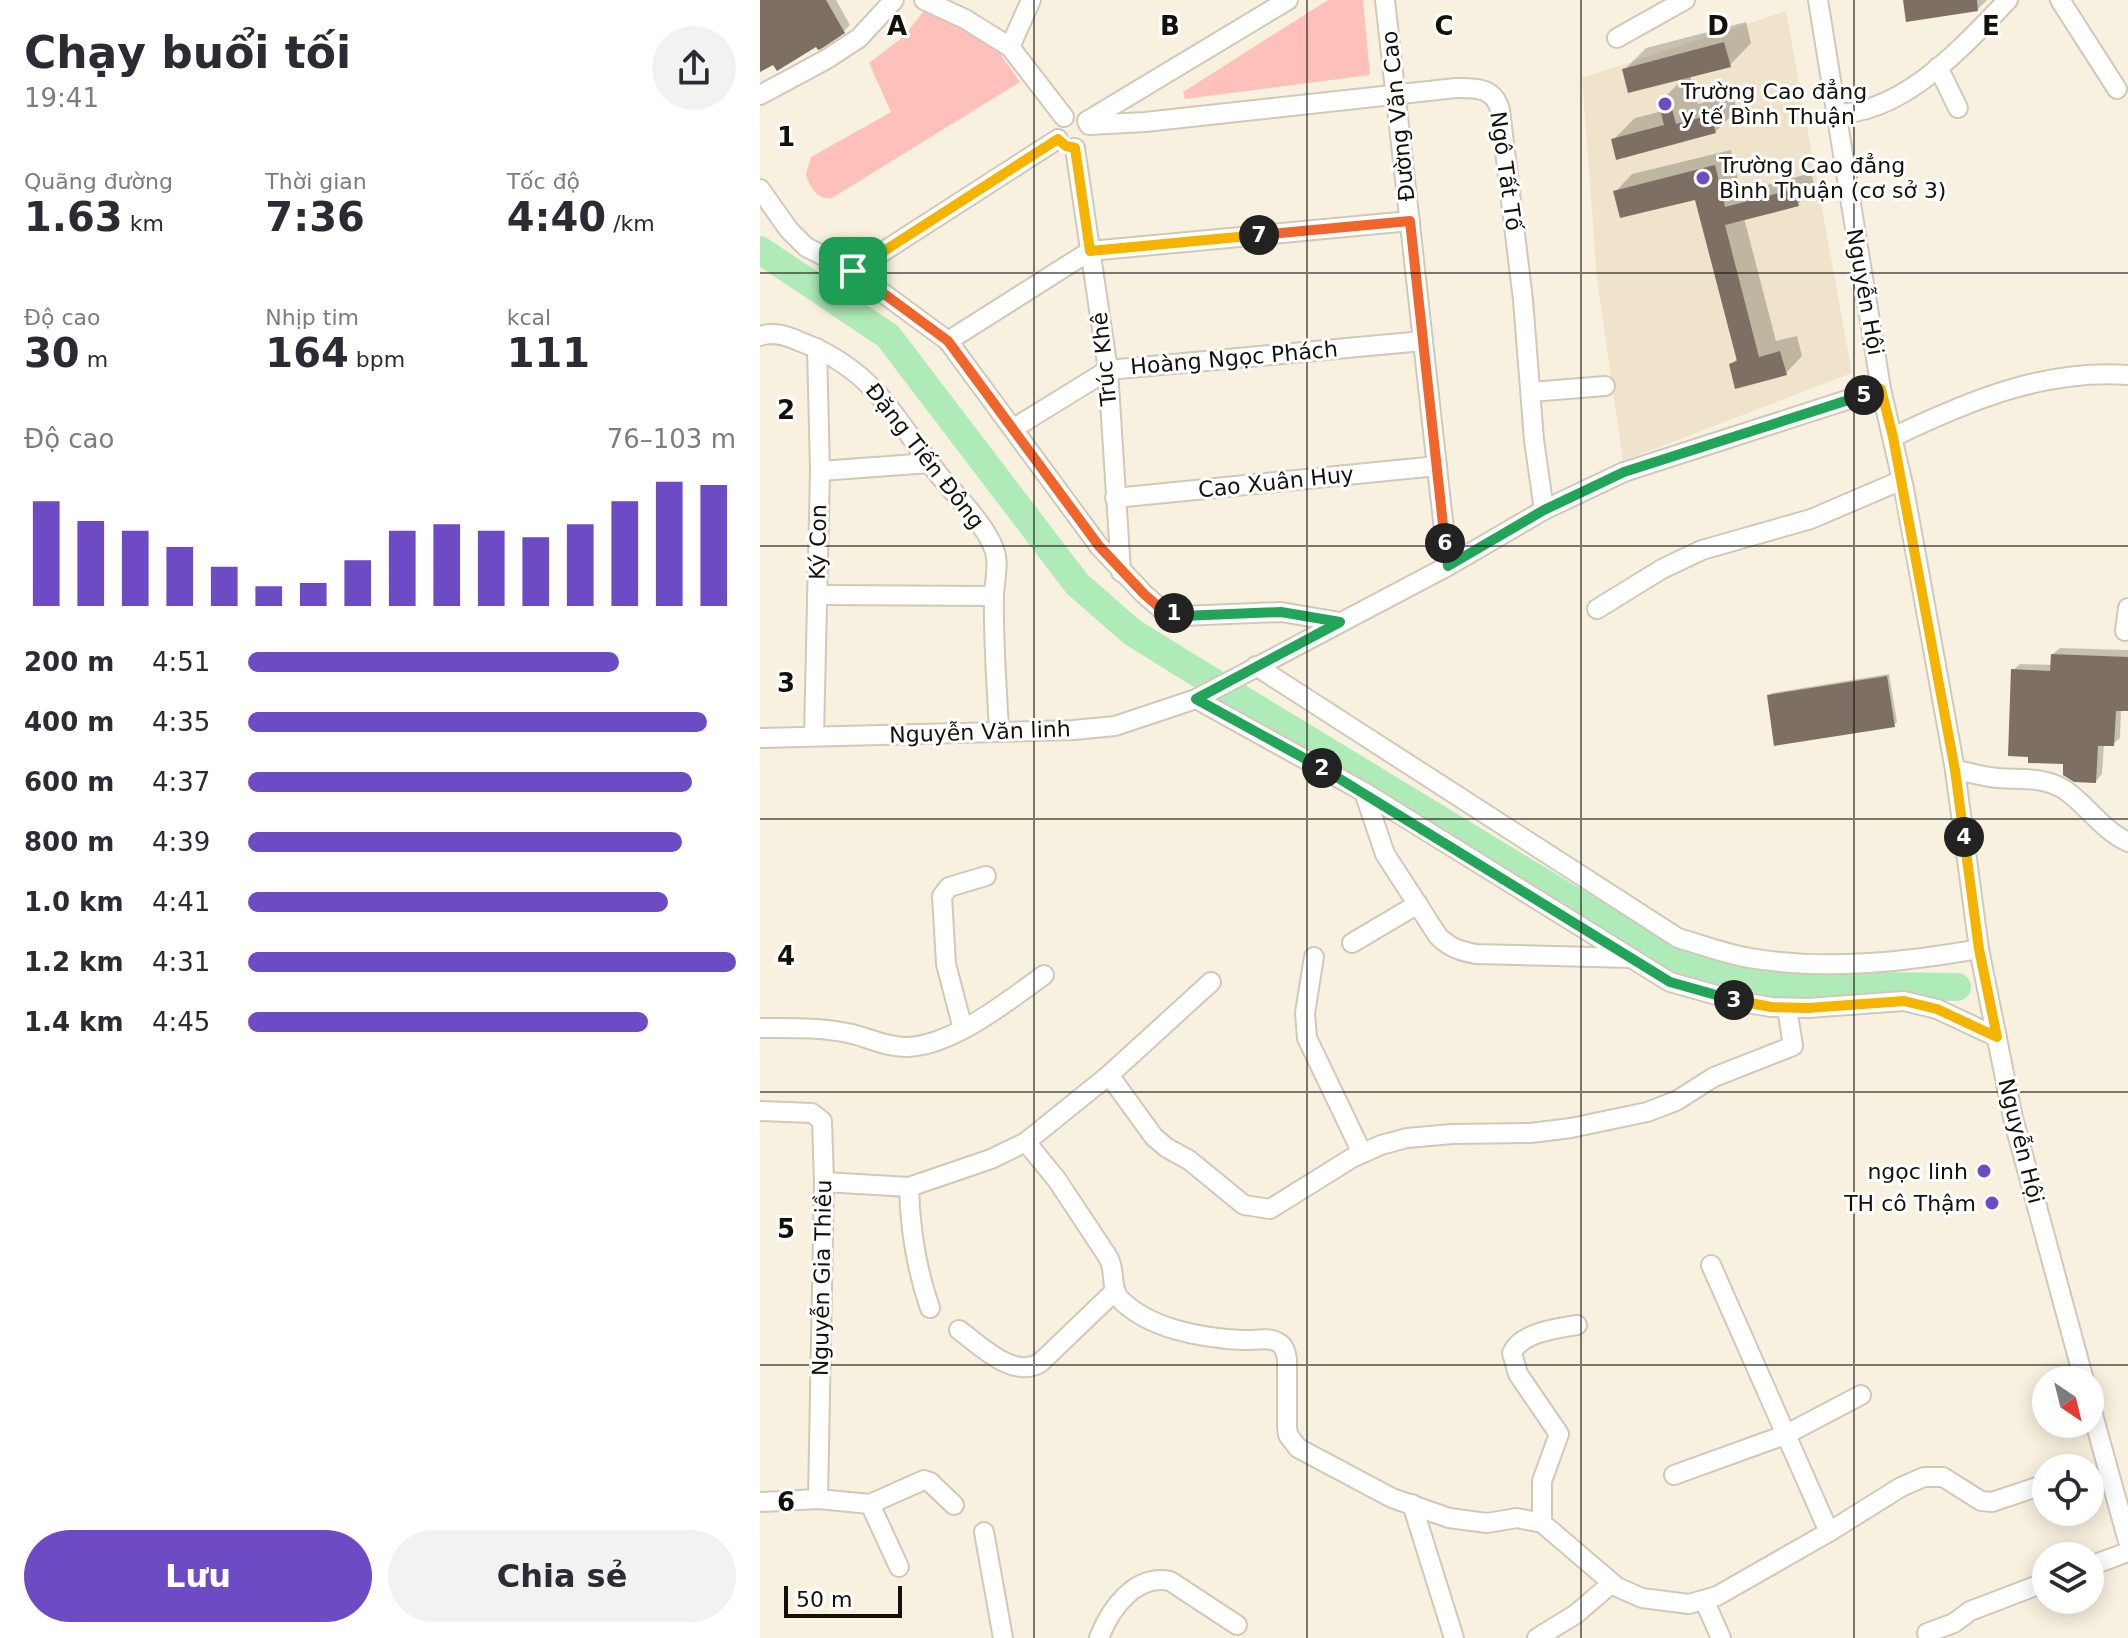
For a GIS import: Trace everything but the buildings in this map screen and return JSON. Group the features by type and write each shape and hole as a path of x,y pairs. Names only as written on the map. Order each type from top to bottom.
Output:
{"street":[{"path":"760,95 859,38 894,0"},
{"path":"924,0 965,19 1010,47 1064,117"},
{"path":"1010,47 1031,0"},
{"path":"1088,123 1138,89 1288,0"},
{"name":"Đường Văn Cao","path":"1385,0 1448,566"},
{"path":"1617,38 1685,0"},
{"name":"Nguyễn Hội","path":"1818,0 1881,389 1902,480 1955,770 1979,949 2013,1118 2080,1366"},
{"path":"1835,114 1863,110 1909,90 1938,67 2008,0"},
{"path":"2060,0 2117,89"},
{"path":"1938,67 1958,108"},
{"name":"Ngô Tất Tố","path":"1088,123 1145,122 1481,88 1490,92 1498,102 1523,300 1544,510"},
{"path":"1138,89 1139,107 1145,122"},
{"path":"1076,114 1088,123 1089,137 1081,146 1066,146 1058,139 1057,125 1064,117 1076,114"},
{"path":"853,271 1058,139"},
{"name":"Trúc Khê","path":"1075,148 1108,370 1121,572"},
{"path":"760,189 789,230 806,247 853,271 948,341 1099,546 1121,572 1160,608 1182,616 1281,612 1340,622"},
{"path":"948,341 1090,251 1410,221"},
{"name":"Đặng Tiến Đông","path":"760,336 767,333 786,336 817,348 842,362 880,394 987,536 995,551 999,732"},
{"name":"Hoàng Ngọc Phách","path":"1014,428 1108,370 1423,341"},
{"name":"Ký Con","path":"814,736 820,471 817,348"},
{"path":"1893,437 1948,410 2028,383 2061,376 2128,375"},
{"path":"1531,392 1605,386"},
{"path":"1196,699 1448,566 1544,510 1624,472 1881,389"},
{"path":"820,471 930,463"},
{"name":"Cao Xuân Huy","path":"1115,498 1437,466"},
{"path":"1597,609 1662,569 1702,550 1811,519 1902,480"},
{"path":"817,595 994,596"},
{"path":"2125,631 2128,608"},
{"path":"1256,666 1678,938 1750,958 1815,964 1916,960 1979,949"},
{"path":"1196,699 1364,792 1670,982 1741,1002 1787,1008 1904,1001 1937,1009 1997,1037"},
{"name":"Nguyễn Văn linh","path":"760,738 1074,730 1115,726 1196,699"},
{"path":"1955,770 2052,783 2066,791 2112,834 2128,842"},
{"path":"1364,792 1385,854 1438,936 1458,950 1476,954 1631,958"},
{"path":"963,1029 946,964 942,896 949,887 986,876"},
{"path":"1352,943 1418,904"},
{"path":"1314,957 1305,1013 1307,1038 1362,1153"},
{"path":"760,1028 823,1029 903,1048 915,1047 963,1029 993,1013 1044,975"},
{"path":"824,1182 909,1187 991,1159 1026,1142 1109,1075 1211,982"},
{"path":"1109,1075 1154,1137 1167,1148 1189,1160 1244,1205 1270,1209 1362,1153 1407,1138 1531,1133 1571,1128 1647,1112 1676,1101 1714,1077 1793,1046 1787,1008"},
{"name":"Nguyễn Gia Thiều","path":"760,1111 812,1113 822,1121 824,1182 818,1499"},
{"path":"1026,1142 1057,1180 1113,1265 1115,1291 1125,1303 1175,1329 1241,1340 1270,1340 1286,1350 1287,1427 1298,1448 1392,1498 1449,1518 1487,1523 1517,1518 1542,1523 1611,1584 1642,1598 1689,1604 1717,1596 1901,1487 1924,1477 1943,1477 1981,1501 1992,1502 2032,1489"},
{"path":"909,1187 910,1229 916,1265 930,1308"},
{"path":"1711,1265 1829,1532"},
{"path":"959,1330 999,1359 1015,1367 1031,1369 1115,1291"},
{"path":"1542,1523 1542,1481 1559,1434 1518,1374 1512,1353 1516,1345 1543,1332 1577,1325"},
{"path":"1674,1475 1785,1435 1861,1395"},
{"path":"2100,1438 2128,1541"},
{"path":"760,1502 818,1499 870,1504 924,1480 954,1505"},
{"path":"870,1504 899,1567"},
{"path":"1412,1504 1454,1638"},
{"path":"984,1532 1003,1638"},
{"path":"2104,1561 2128,1552"},
{"path":"1099,1638 1115,1606 1144,1583 1160,1579 1170,1581 1237,1625"},
{"path":"1537,1638 1576,1614 1611,1584"},
{"path":"1927,1633 1957,1621 1970,1611 2032,1587"},
{"path":"1704,1600 1721,1638"}],"shaded area":[{"path":"1328,0 1363,0 1370,75 1185,99 1183,92"},
{"path":"924,11 992,42 1020,82 832,198 818,195 806,174 811,157 891,112 869,63 903,37"},
{"name":"Trường Cao đẳng Bình Thuận (cơ sở 3)","path":"1786,11 1852,373 1623,461 1597,279 1582,78"}],"waterway":[{"path":"760,250 888,336 1077,584 1132,632 1185,665 1605,920 1689,965 1727,977 1785,985 1957,987"}],"place":[{"name":"Trường Cao đẳng y tế Bình Thuận","path":"1665,104"},
{"name":"Trường Cao đẳng Bình Thuận (cơ sở 3)","path":"1703,178"},
{"name":"ngọc linh","path":"1984,1171"},
{"name":"TH cô Thậm","path":"1992,1203"}],"route":[{"path":"1058,139 1066,146 1075,148 1090,251 1410,221 1448,566 1544,510 1624,472 1881,389 1904,489 1955,770 1979,949 1997,1037 1937,1009 1904,1001 1808,1008 1771,1007 1670,982 1364,792 1196,699 1340,622 1281,612 1182,616 1160,608 1121,572 1099,546 948,341 853,271 1058,139"}]}
